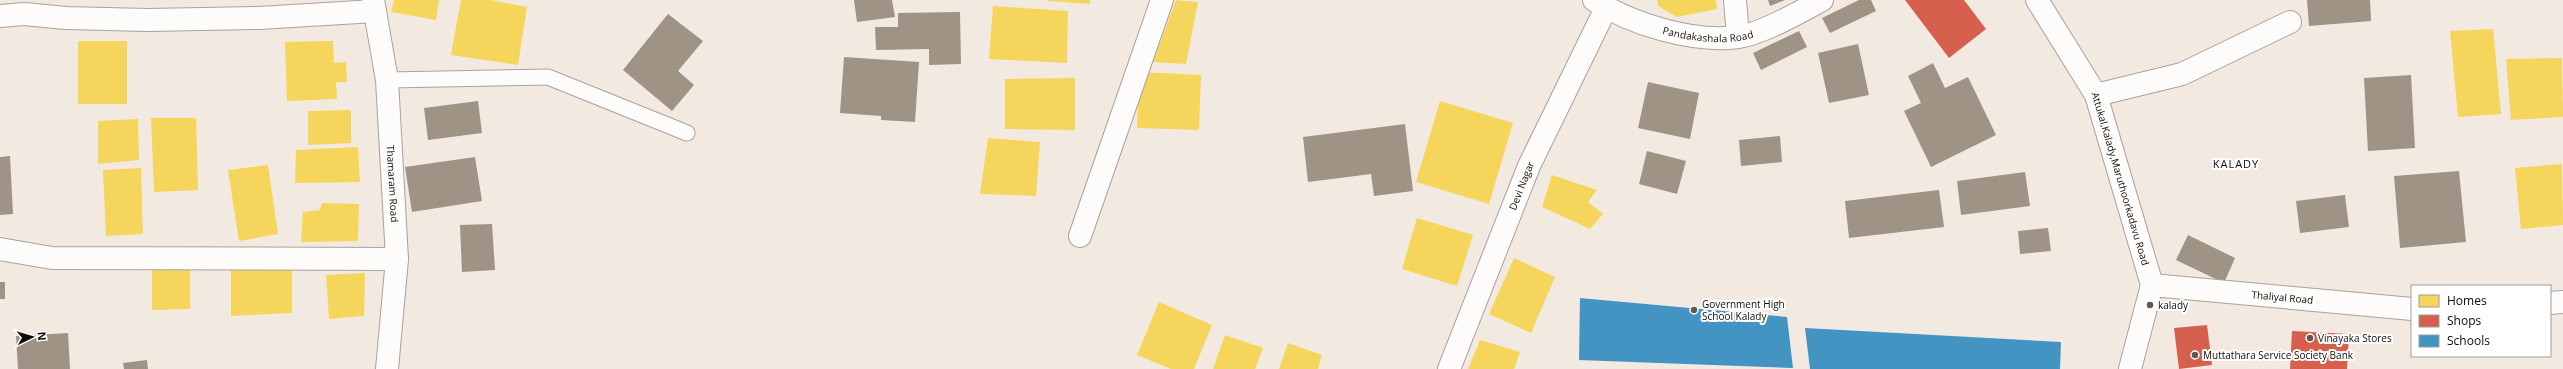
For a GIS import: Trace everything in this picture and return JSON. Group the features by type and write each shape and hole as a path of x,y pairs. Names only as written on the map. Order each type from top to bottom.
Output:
{"street":[{"path":"1080,236 1162,0"},
{"path":"1735,0 1738,37"},
{"name":"Pandakashala Road","path":"1600,4 1660,30 1704,36 1738,37 1788,18 1822,0"},
{"name":"Attukal,Kalady,Maruthoorkadavu Road","path":"2038,0 2096,95 2152,285"},
{"name":"Devi Nagar","path":"1449,369 1529,166 1600,4"},
{"path":"0,16 24,14 66,18 147,20 259,18 374,5"},
{"name":"Thamaram Road","path":"374,5 387,80 397,259 387,369"},
{"path":"2096,95 2182,74 2290,22"},
{"path":"0,249 52,258 397,259"},
{"path":"2130,369 2152,285"},
{"name":"Thaliyal Road","path":"2152,285 2411,308"},
{"path":"2551,303 2563,302"}],"lane":[{"path":"387,80 548,77 687,134"}],"building: Homes":[{"path":"394,0 439,0 436,20 391,12"},
{"path":"461,0 491,0 527,7 518,65 451,55"},
{"path":"1090,0 1090,4 1048,1"},
{"path":"1176,0 1198,2 1186,64 1153,62"},
{"path":"1657,0 1716,0 1717,9 1677,17 1658,6"},
{"path":"993,6 1068,11 1067,63 989,59"},
{"path":"2493,29 2501,114 2458,117 2450,31"},
{"path":"78,41 127,41 127,104 78,104"},
{"path":"333,41 334,63 346,62 347,82 336,82 337,99 287,101 285,42"},
{"path":"2562,58 2563,117 2511,120 2506,59"},
{"path":"1139,72 1201,75 1199,130 1137,128"},
{"path":"1075,78 1075,130 1005,129 1005,79"},
{"path":"1440,101 1513,123 1489,204 1416,182"},
{"path":"351,110 351,143 308,145 308,111"},
{"path":"151,118 196,118 198,190 154,192"},
{"path":"138,119 139,160 98,164 98,121"},
{"path":"988,138 1040,142 1036,196 980,194"},
{"path":"358,147 360,182 295,183 296,150"},
{"path":"2562,164 2563,225 2521,229 2515,168"},
{"path":"268,165 278,234 239,241 228,170"},
{"path":"141,168 143,234 106,236 103,170"},
{"path":"1552,175 1597,190 1588,202 1603,214 1590,229 1542,207"},
{"path":"322,203 359,204 358,241 301,242 303,212 320,210"},
{"path":"1417,218 1473,235 1457,286 1402,269"},
{"path":"1514,258 1555,277 1531,333 1489,314"},
{"path":"231,267 292,267 292,313 231,316"},
{"path":"152,270 190,270 190,309 152,310"},
{"path":"365,273 364,316 329,319 326,275"},
{"path":"1159,302 1212,325 1194,369 1171,369 1137,355"},
{"path":"1225,335 1263,348 1255,369 1213,369"},
{"path":"1480,340 1520,352 1514,369 1468,369"},
{"path":"1288,343 1322,355 1318,369 1279,369"}],"building: Shops":[{"path":"1905,0 1964,0 1986,29 1949,58"},
{"path":"2207,325 2212,365 2179,369 2174,328"},
{"name":"Vinayaka Stores","path":"2292,331 2349,334 2347,369 2290,369"}],"building: Schools":[{"path":"1580,298 1787,317 1793,368 1579,360"},
{"path":"1805,328 2061,342 2060,369 1810,369"}],"building: Other":[{"path":"854,0 892,0 895,17 857,22"},
{"path":"1768,0 1785,0 1770,6"},
{"path":"1859,0 1871,0 1876,11 1830,33 1822,18"},
{"path":"2307,0 2370,0 2371,21 2309,26"},
{"path":"960,12 961,64 929,65 929,49 876,50 875,27 898,27 898,13"},
{"path":"668,14 703,41 678,71 694,85 672,111 623,70"},
{"path":"1799,31 1807,47 1761,70 1753,53"},
{"path":"1858,44 1869,95 1829,103 1818,53"},
{"path":"844,57 919,62 915,122 881,120 881,116 840,113"},
{"path":"1933,63 1945,88 1968,77 1996,135 1931,167 1904,111 1921,103 1908,76"},
{"path":"2411,75 2415,148 2368,151 2364,78"},
{"path":"1648,82 1699,93 1690,139 1638,128"},
{"path":"478,101 482,133 428,140 424,108"},
{"path":"1405,124 1413,191 1374,196 1371,174 1308,182 1303,137"},
{"path":"1780,136 1782,162 1741,166 1739,140"},
{"path":"1647,151 1686,161 1677,194 1639,184"},
{"path":"10,156 13,214 0,215 0,157"},
{"path":"475,157 482,201 412,212 405,167"},
{"path":"2459,171 2466,242 2400,248 2394,176"},
{"path":"2025,172 2030,206 1961,215 1957,181"},
{"path":"1939,190 1944,227 1849,238 1845,201"},
{"path":"2345,195 2349,227 2300,233 2296,201"},
{"path":"492,224 495,270 462,272 460,225"},
{"path":"2048,228 2051,251 2020,254 2018,231"},
{"path":"2188,235 2235,258 2224,283 2176,260"},
{"path":"0,282 5,282 5,299 0,299"},
{"path":"68,333 70,369 18,369 16,336"},
{"path":"147,360 148,369 124,369 123,363"}],"place":[{"name":"kalady","path":"2150,305"},
{"name":"Government High School Kalady","path":"1694,310"},
{"name":"Vinayaka Stores","path":"2310,338"},
{"name":"Muttathara Service Society Bank","path":"2195,355"}],"district":[{"name":"KALADY","path":"2236,164"}]}
